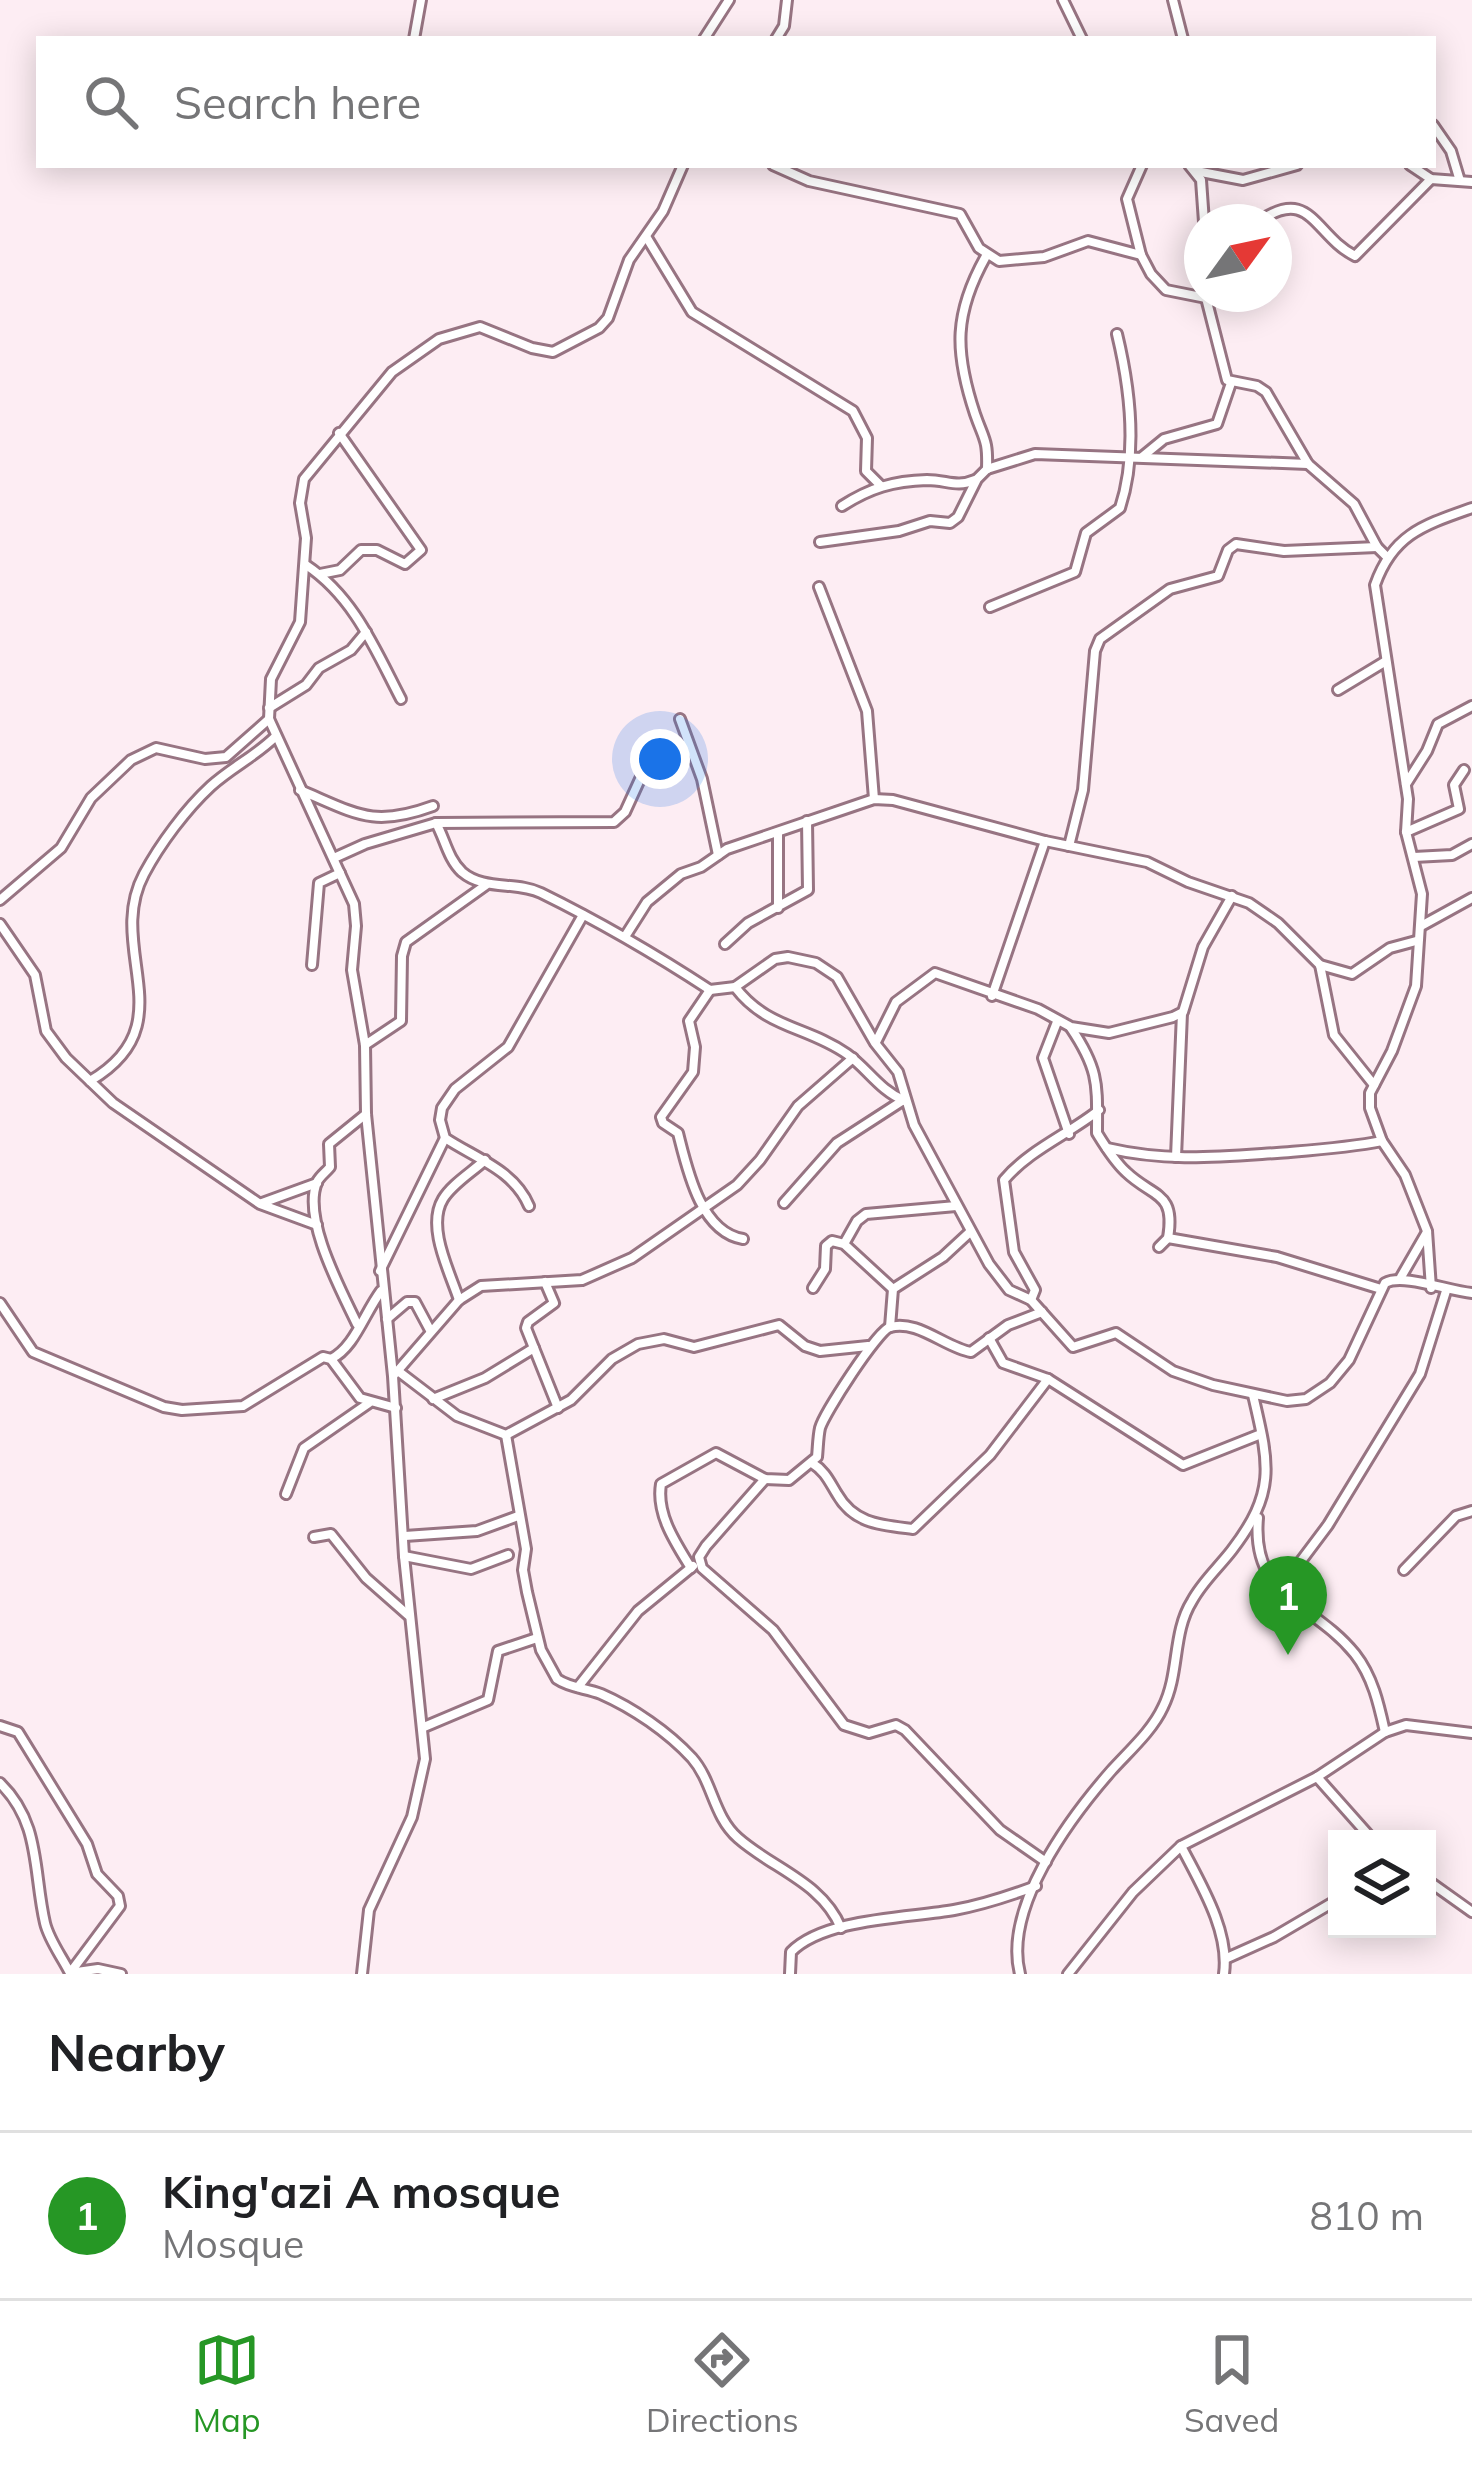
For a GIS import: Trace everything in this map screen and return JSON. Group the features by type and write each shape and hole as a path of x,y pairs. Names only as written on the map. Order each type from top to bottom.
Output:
{"street":[{"path":"415,36 421,0"},
{"path":"706,36 729,0"},
{"path":"778,36 787,0"},
{"path":"1063,0 1081,36"},
{"path":"1173,0 1182,36"},
{"path":"1436,129 1451,151 1460,181"},
{"path":"362,1974 369,1910 404,1840 421,1789 424,1727 404,1556 395,1374 380,1272 364,1045 352,970 354,904 268,714 271,679 300,622 305,564 300,489 339,433 406,358 460,330 494,330 546,352 587,336 608,318 629,260 647,238 681,168"},
{"path":"779,168 809,182 959,214 986,256 998,261 1018,261 1088,242 1141,255"},
{"path":"1141,168 1127,199 1141,255 1166,290 1184,293"},
{"path":"1193,168 1243,180 1286,168"},
{"path":"1193,168 1201,180 1203,204"},
{"path":"1414,168 1431,179 1472,182"},
{"path":"1292,207 1306,212 1355,256 1431,179"},
{"path":"647,238 692,312 853,411 867,438 866,471 880,485"},
{"path":"986,256 964,298 958,333 973,406 988,439 987,469"},
{"path":"1209,312 1225,376 1231,383 1248,383 1266,392 1308,464 1354,504 1386,556"},
{"path":"990,607 1046,587 1079,568 1086,533 1120,508 1129,458 1128,385 1117,334"},
{"path":"1142,457 1164,439 1216,424 1231,383"},
{"path":"320,574 340,570 361,550 377,550 405,564 421,550 339,433"},
{"path":"842,506 880,485 931,480 961,486 987,469 1035,454 1308,464"},
{"path":"820,542 899,531 930,521 950,523 958,517 976,479"},
{"path":"1431,1288 1427,1231 1370,1108 1374,1085 1412,1000 1422,894 1406,832 1406,785 1375,585 1386,556 1408,537 1472,508"},
{"path":"1069,846 1083,790 1095,650 1100,639 1170,589 1218,576 1228,550 1236,544 1284,550 1377,547"},
{"path":"305,564 345,600 401,699"},
{"path":"819,587 867,711 874,799"},
{"path":"0,900 61,848 91,798 130,760 156,748 205,759 226,757 319,668 351,650 366,632"},
{"path":"1337,690 1386,661"},
{"path":"1406,785 1438,724 1472,706"},
{"path":"680,719 702,779 718,856"},
{"path":"90,1081 115,1066 139,1022 131,932 141,879 207,789 261,753 276,736"},
{"path":"334,858 436,823 614,822 631,801 657,742"},
{"path":"1406,832 1459,809 1454,784 1464,770"},
{"path":"300,790 379,819 398,819 433,806"},
{"path":"626,935 658,891 718,856 874,799 910,803 1045,841 1147,862 1232,896 1278,923 1320,965 1352,974 1390,947 1416,941"},
{"path":"724,944 748,923 808,890 807,820"},
{"path":"436,823 465,875 488,884 537,891 626,935 710,990 734,987 775,959 788,957 816,963 837,977 875,1043 898,1072 905,1101 970,1232 1009,1290 1044,1311 1073,1347 1116,1333 1173,1371 1287,1401 1318,1394 1361,1341 1381,1289 1401,1277 1427,1231"},
{"path":"778,832 778,908"},
{"path":"992,996 1045,841"},
{"path":"1414,857 1452,855 1472,844"},
{"path":"312,964 319,883 340,873"},
{"path":"364,1045 401,1021 406,942 488,884"},
{"path":"1176,1157 1183,1012 1203,947 1232,896"},
{"path":"1420,926 1472,898"},
{"path":"380,1272 445,1138 442,1108 455,1089 508,1047 583,916"},
{"path":"0,924 35,975 46,1031 113,1103 260,1204 317,1225"},
{"path":"1320,965 1334,1035 1374,1085"},
{"path":"875,1043 896,1002 935,973 1038,1009 1070,1027 1128,1031 1183,1012"},
{"path":"734,987 761,1014 853,1058 877,1084 905,1101"},
{"path":"710,990 689,1021 695,1047 693,1072 661,1117 678,1133 684,1165 704,1208 729,1234 743,1239"},
{"path":"1057,1022 1043,1058 1069,1134"},
{"path":"1070,1027 1090,1059 1100,1109 1096,1128 1106,1148 1130,1176 1165,1202 1171,1217 1168,1238 1160,1246"},
{"path":"395,1374 459,1300 490,1282 596,1276 632,1258 751,1173 798,1106 853,1058"},
{"path":"784,1202 836,1143 905,1101"},
{"path":"1031,1300 1035,1290 1013,1252 1003,1185 1023,1161 1100,1109"},
{"path":"260,1204 316,1183 330,1167 329,1144 366,1114"},
{"path":"445,1138 485,1160 516,1185 529,1206"},
{"path":"1106,1148 1156,1159 1226,1160 1382,1141"},
{"path":"459,1300 437,1226 440,1206 449,1191 485,1160"},
{"path":"316,1183 317,1225 357,1324"},
{"path":"844,1244 866,1214 956,1206"},
{"path":"893,1289 943,1257 970,1232"},
{"path":"1168,1238 1277,1257 1381,1289"},
{"path":"813,1288 825,1269 828,1242 844,1244 893,1289"},
{"path":"1401,1277 1431,1288 1472,1293"},
{"path":"545,1282 554,1303 526,1324 558,1408"},
{"path":"893,1289 890,1327 868,1346 848,1384 826,1411 812,1463 789,1480 765,1479 716,1453 661,1484 664,1517 695,1565 772,1630 844,1725 869,1732 896,1725 905,1730 1000,1830 1046,1862"},
{"path":"0,1303 33,1352 182,1411 242,1406 316,1359 331,1359 349,1348 357,1324 382,1290"},
{"path":"1280,1589 1328,1525 1420,1374 1446,1291"},
{"path":"386,1320 407,1302 416,1302 430,1330"},
{"path":"890,1327 916,1330 971,1352 1008,1325 1044,1311"},
{"path":"506,1436 571,1400 612,1359 652,1340 694,1347 779,1325 820,1351 868,1346"},
{"path":"989,1338 1003,1364 1048,1378 1183,1466 1262,1433"},
{"path":"433,1399 484,1378 534,1348"},
{"path":"331,1359 350,1387 369,1403 396,1408"},
{"path":"395,1374 457,1416 506,1436"},
{"path":"812,1463 860,1519 913,1529 990,1455 1048,1378"},
{"path":"1253,1395 1266,1478 1259,1511 1258,1557 1280,1589 1354,1653 1367,1673 1385,1732"},
{"path":"286,1494 304,1448 369,1403"},
{"path":"506,1436 537,1638 557,1679 608,1697 691,1757 716,1810 736,1837 806,1883 832,1909 842,1928"},
{"path":"578,1687 638,1611 695,1565 765,1479"},
{"path":"1020,1974 1016,1931 1046,1862 1095,1791 1156,1720 1172,1685 1183,1617 1259,1511"},
{"path":"1404,1570 1456,1516 1472,1511"},
{"path":"405,1536 477,1531 518,1516"},
{"path":"314,1537 331,1534 366,1578 410,1616"},
{"path":"404,1556 471,1569 508,1556"},
{"path":"424,1727 482,1705 491,1693 498,1651 537,1638"},
{"path":"1069,1974 1133,1892 1180,1846 1317,1777 1385,1732 1406,1725 1472,1733"},
{"path":"0,1726 18,1732 87,1844 97,1874 118,1896 120,1906 69,1974"},
{"path":"1317,1777 1364,1830"},
{"path":"0,1783 16,1801 32,1834 45,1925 69,1974"},
{"path":"1180,1846 1206,1898 1226,1958 1224,1974"},
{"path":"790,1974 790,1957 796,1947 842,1928 956,1910 1036,1886"},
{"path":"1436,1886 1472,1912"},
{"path":"1226,1958 1328,1905"},
{"path":"69,1974 98,1970 122,1974"}],"place":[{"name":"King'azi A mosque","path":"1288,1655"}]}
